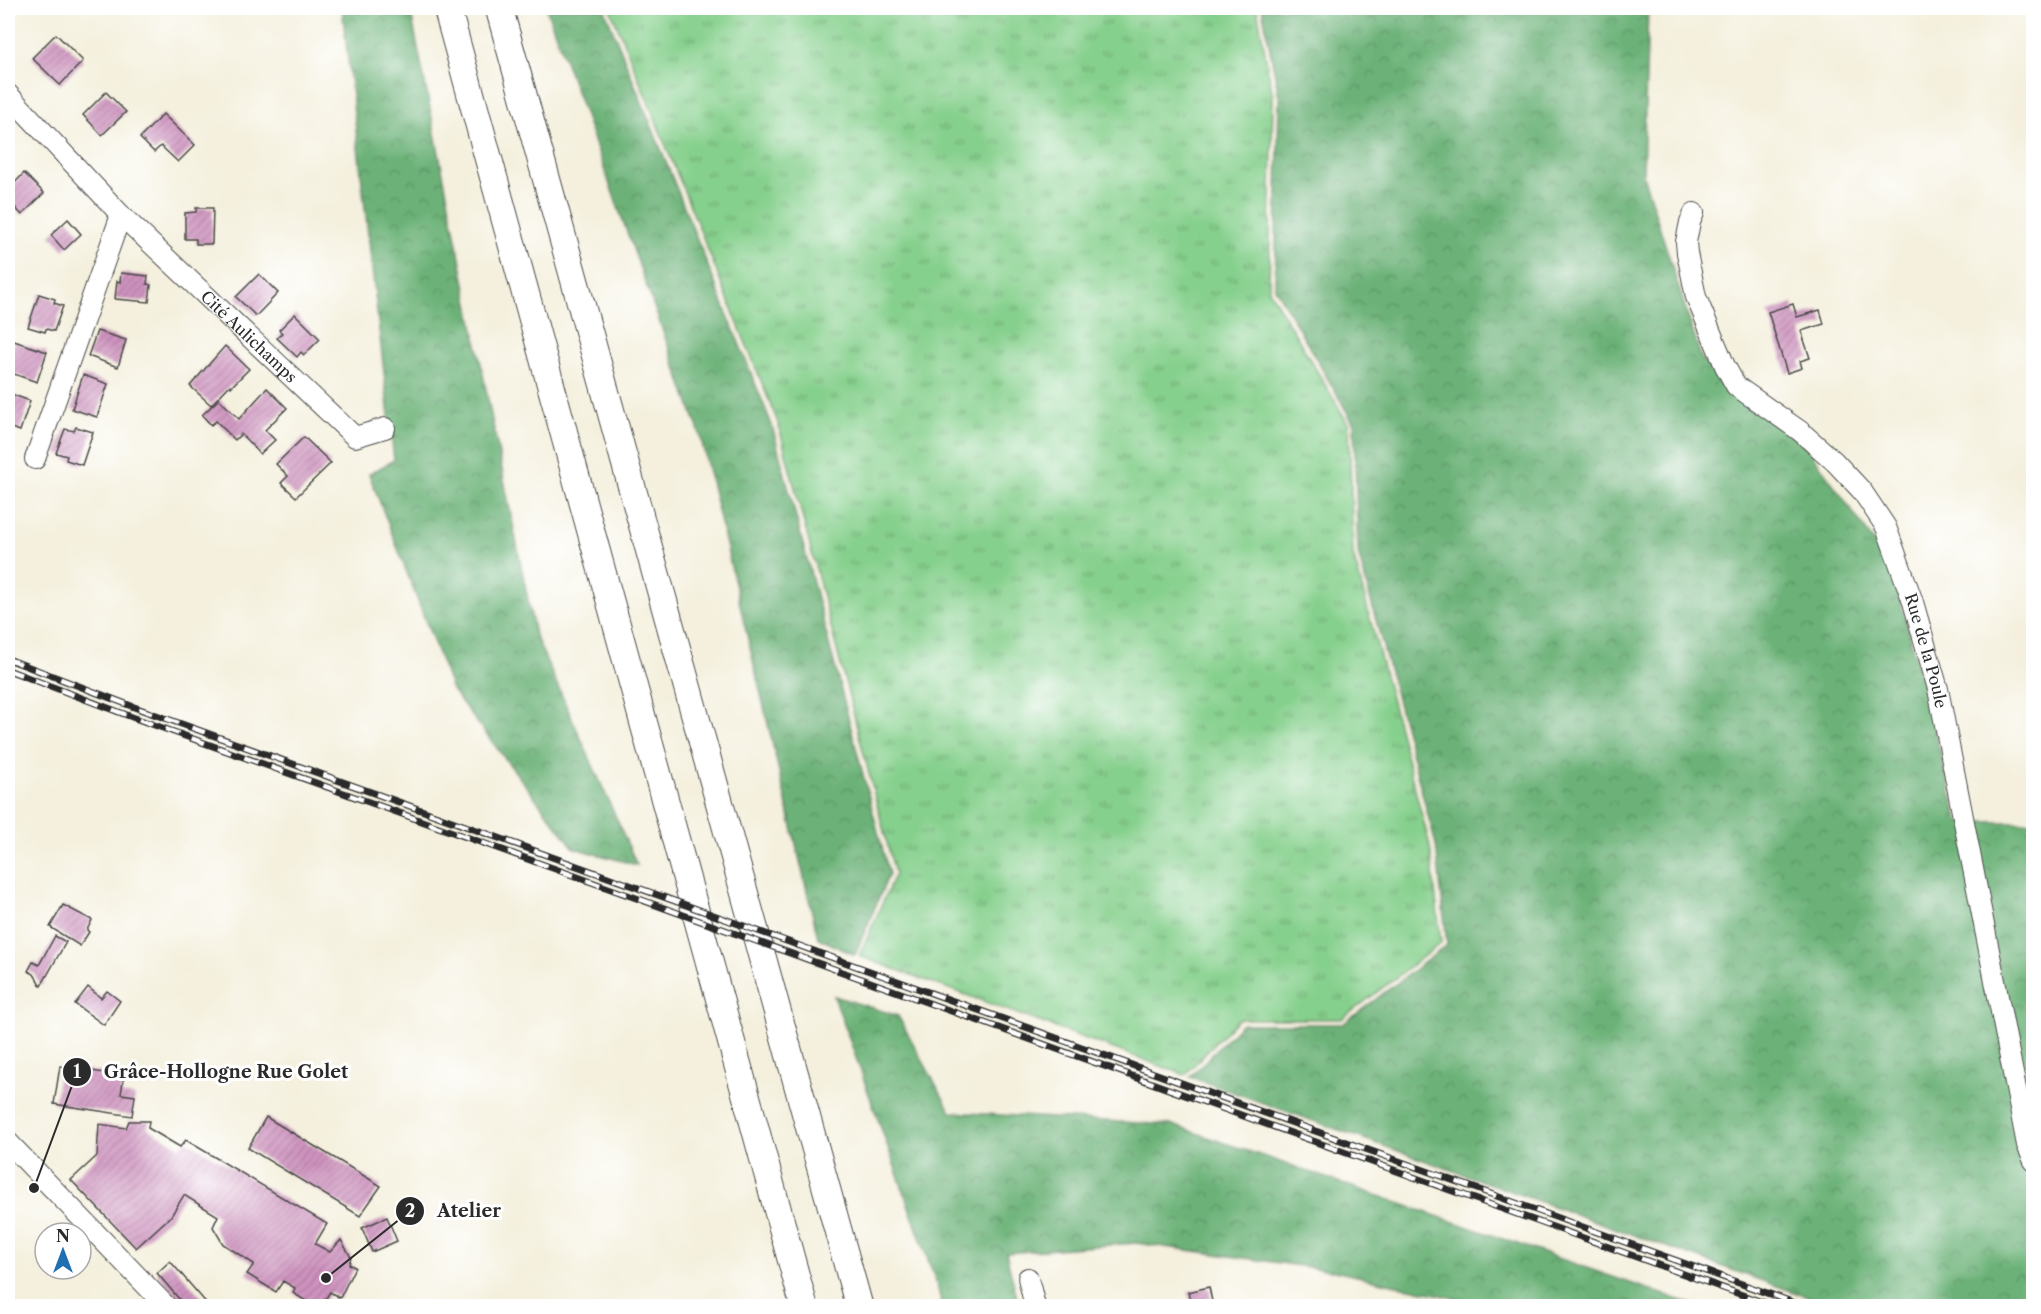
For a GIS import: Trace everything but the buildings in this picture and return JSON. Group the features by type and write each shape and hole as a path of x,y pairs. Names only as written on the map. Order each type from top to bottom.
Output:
{"highway":[{"path":"447,8 804,1306"},
{"path":"499,8 859,1306"}],"street":[{"name":"Cité Aulichamps","path":"8,94 121,215 355,437 385,428"},
{"name":"Rue de la Poule","path":"1694,213 1686,242 1692,275 1704,318 1725,366 1737,386 1800,431 1863,491 1886,528 1913,602 1938,689 2025,1136 2034,1161"},
{"path":"35,459 121,215"},
{"path":"8,1142 166,1306"},
{"path":"1028,1278 1035,1306"}],"green space":[{"path":"342,8 410,8 535,635 637,865 574,848 452,690 369,474 394,460"},
{"path":"546,8 604,8 772,425 889,874 855,955 818,938 700,434"},
{"path":"610,8 1257,8 1273,97 1269,290 1349,425 1353,554 1430,846 1441,943 1342,1019 1238,1019 1185,1075 859,956 895,874 778,423"},
{"path":"1262,8 1648,8 1643,175 1702,360 1810,451 1891,566 1959,822 2033,822 2033,1306 1833,1306 1190,1077 1241,1024 1343,1024 1447,945 1436,845 1358,553 1354,424 1275,288 1279,97"},
{"path":"834,996 898,1016 951,1112 1173,1125 1697,1306 1489,1306 1330,1270 1136,1243 1006,1253 1019,1306 942,1306 937,1285"}],"railway":[{"path":"8,659 134,707 1803,1306"},
{"path":"8,670 132,717 1773,1306"}],"place":[{"name":"Grâce-Hollogne Rue Golet","path":"34,1188"},
{"name":"Atelier","path":"326,1278"}]}
